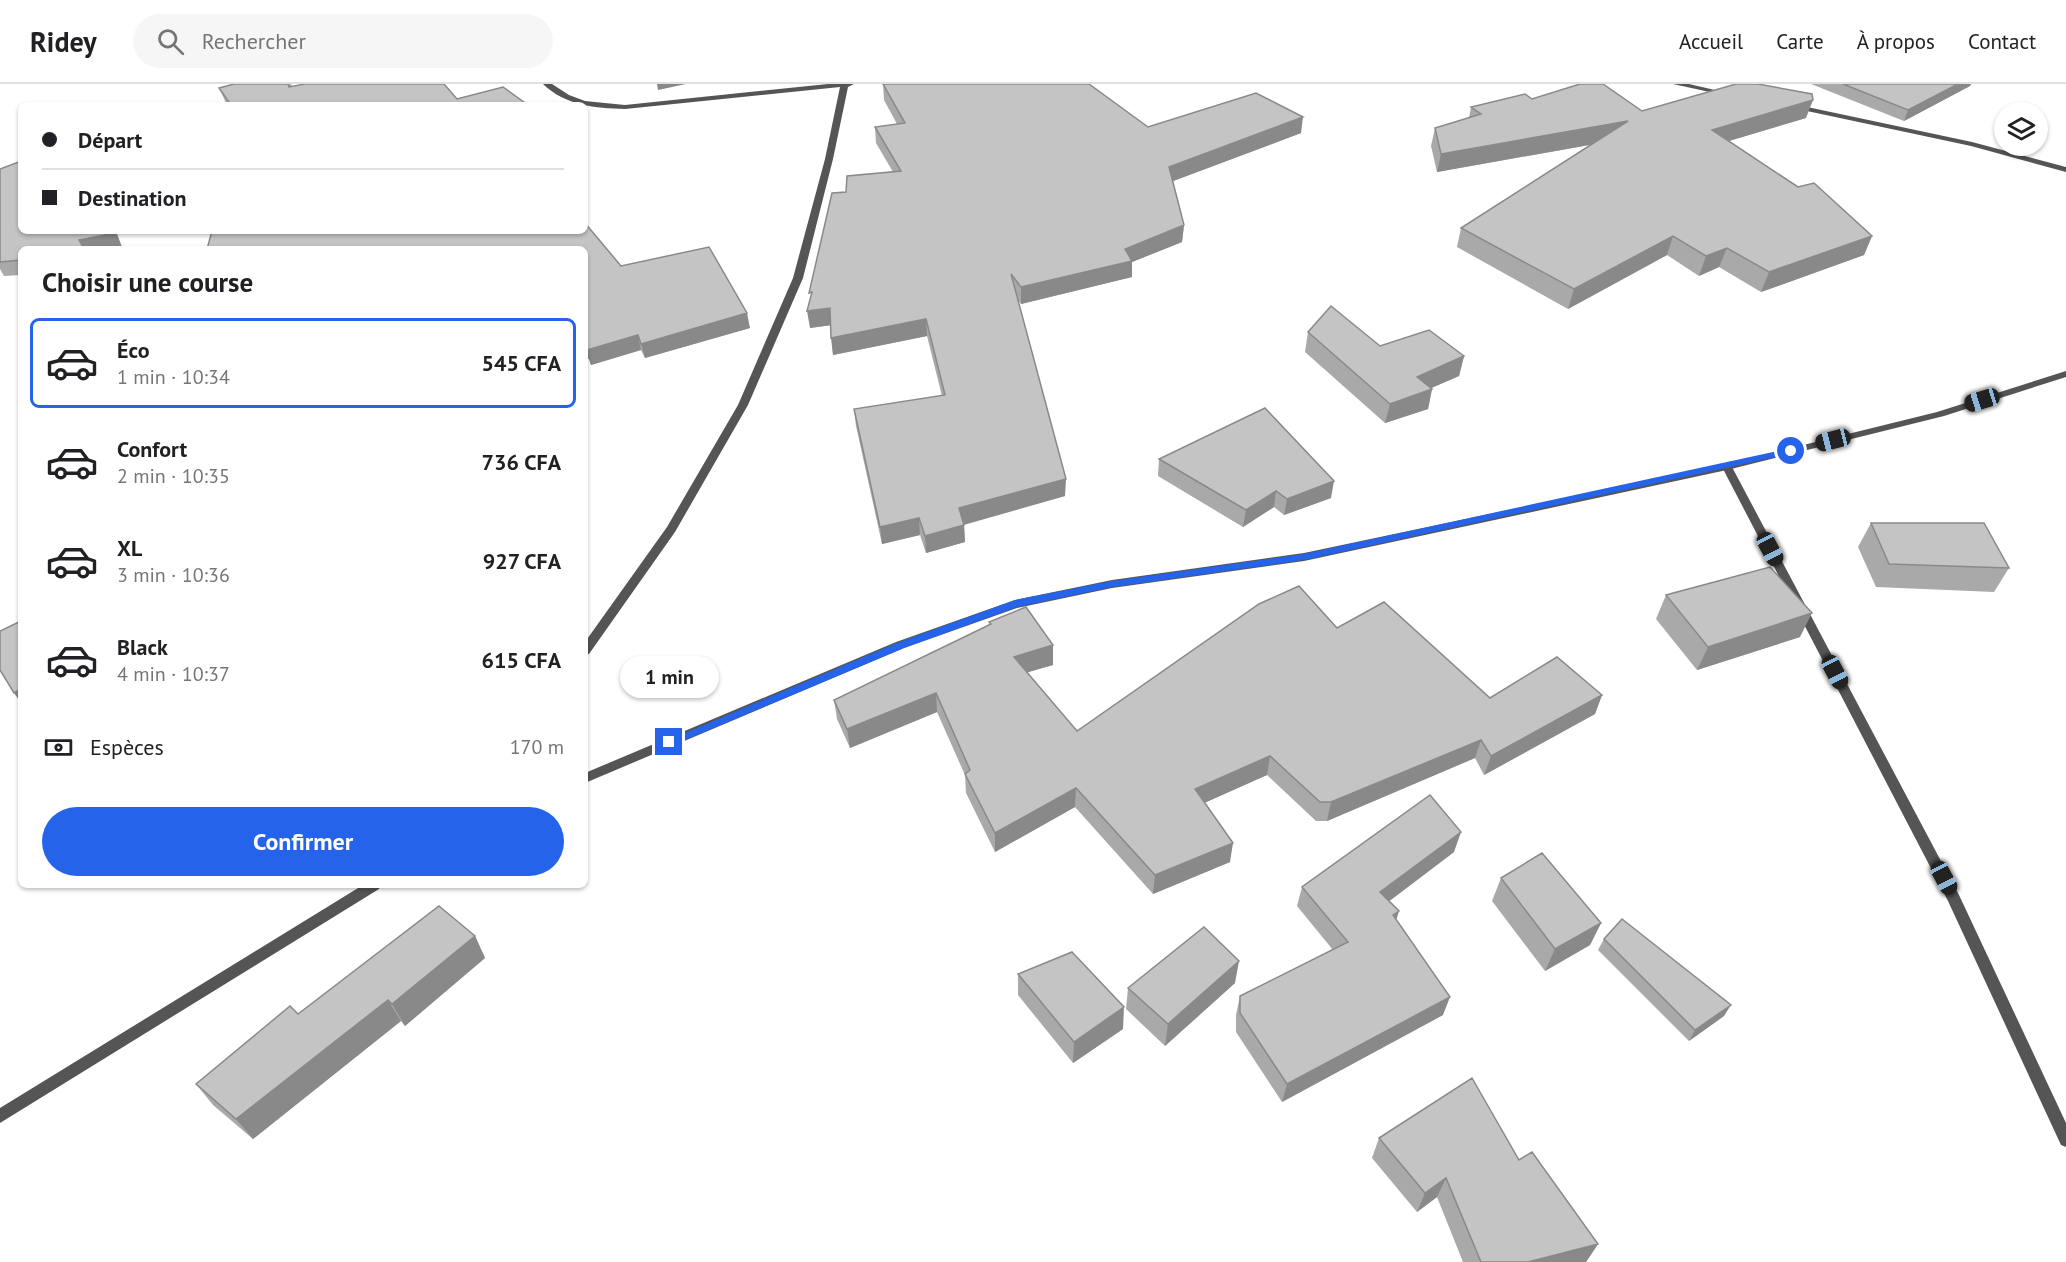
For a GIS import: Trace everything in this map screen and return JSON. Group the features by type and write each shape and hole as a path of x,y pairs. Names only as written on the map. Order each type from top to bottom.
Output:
{"street":[{"path":"547,84 565,98 577,102"},
{"path":"588,106 626,107 848,84 798,278 744,405 671,529 588,647"},
{"path":"1677,84 1736,95"},
{"path":"1782,104 1875,122 2066,170"},
{"path":"588,777 900,645 1015,604 1112,584 1304,557 1727,466 1940,414 2066,374"},
{"path":"1727,466 1954,899 2066,1140"},
{"path":"0,1116 369,888"}],"building":[{"path":"234,84 288,84 289,87 305,84 444,84 457,99 503,87 524,102 229,102 219,88"},
{"path":"883,84 1089,84 1148,127 1256,93 1303,117 1169,167 1184,225 1125,249 1132,261 1021,287 1011,274 1066,479 959,508 964,525 925,536 919,518 880,527 854,409 945,395 926,319 831,338 830,308 807,311 832,193 846,192 847,176 901,171 875,127 905,123"},
{"path":"1580,84 1603,84 1642,111 1736,84 1758,84 1812,94 1813,100 1712,130 1798,187 1814,183 1872,236 1769,272 1727,248 1706,256 1673,236 1574,289 1461,228 1628,121 1441,154 1435,128 1481,114 1471,107 1525,94 1532,99"},
{"path":"1843,84 1958,84 1908,110"},
{"path":"18,162 18,234 110,234 79,240 82,246 18,246 18,260 0,262 0,169"},
{"path":"588,227 621,266 709,247 747,313 641,344 638,335 588,350 588,246 208,246 211,234 588,234"},
{"path":"1331,306 1380,346 1429,330 1464,356 1417,377 1432,389 1390,404 1308,332"},
{"path":"1265,408 1334,481 1287,499 1276,491 1246,510 1159,459"},
{"path":"1871,523 1984,523 2009,568 1889,564"},
{"path":"1770,567 1812,613 1708,647 1666,595"},
{"path":"1299,586 1337,628 1384,602 1490,698 1557,657 1602,695 1491,756 1481,740 1331,802 1320,802 1270,756 1195,789 1233,843 1155,875 1076,788 995,833 965,774 970,770 936,693 847,729 834,700 991,624 989,622 1026,607 1053,645 1014,657 1077,731 1259,604"},
{"path":"18,622 18,691 14,693 0,670 0,631"},
{"path":"1430,795 1461,832 1380,892 1399,911 1393,915 1450,997 1287,1084 1240,1013 1240,996 1348,942 1302,887"},
{"path":"1542,853 1601,923 1555,949 1501,878"},
{"path":"439,906 475,936 392,1004 388,1000 236,1119 196,1084 290,1006 298,1014"},
{"path":"1622,919 1731,1005 1695,1030 1604,939"},
{"path":"1204,927 1239,961 1168,1024 1128,988"},
{"path":"1072,952 1124,1007 1074,1042 1018,974"},
{"path":"1472,1078 1519,1160 1532,1152 1598,1244 1528,1262 1481,1262 1446,1178 1425,1193 1379,1138"}],"route":[{"path":"669,742 900,645 1015,604 1112,584 1304,557 1791,451"}]}
